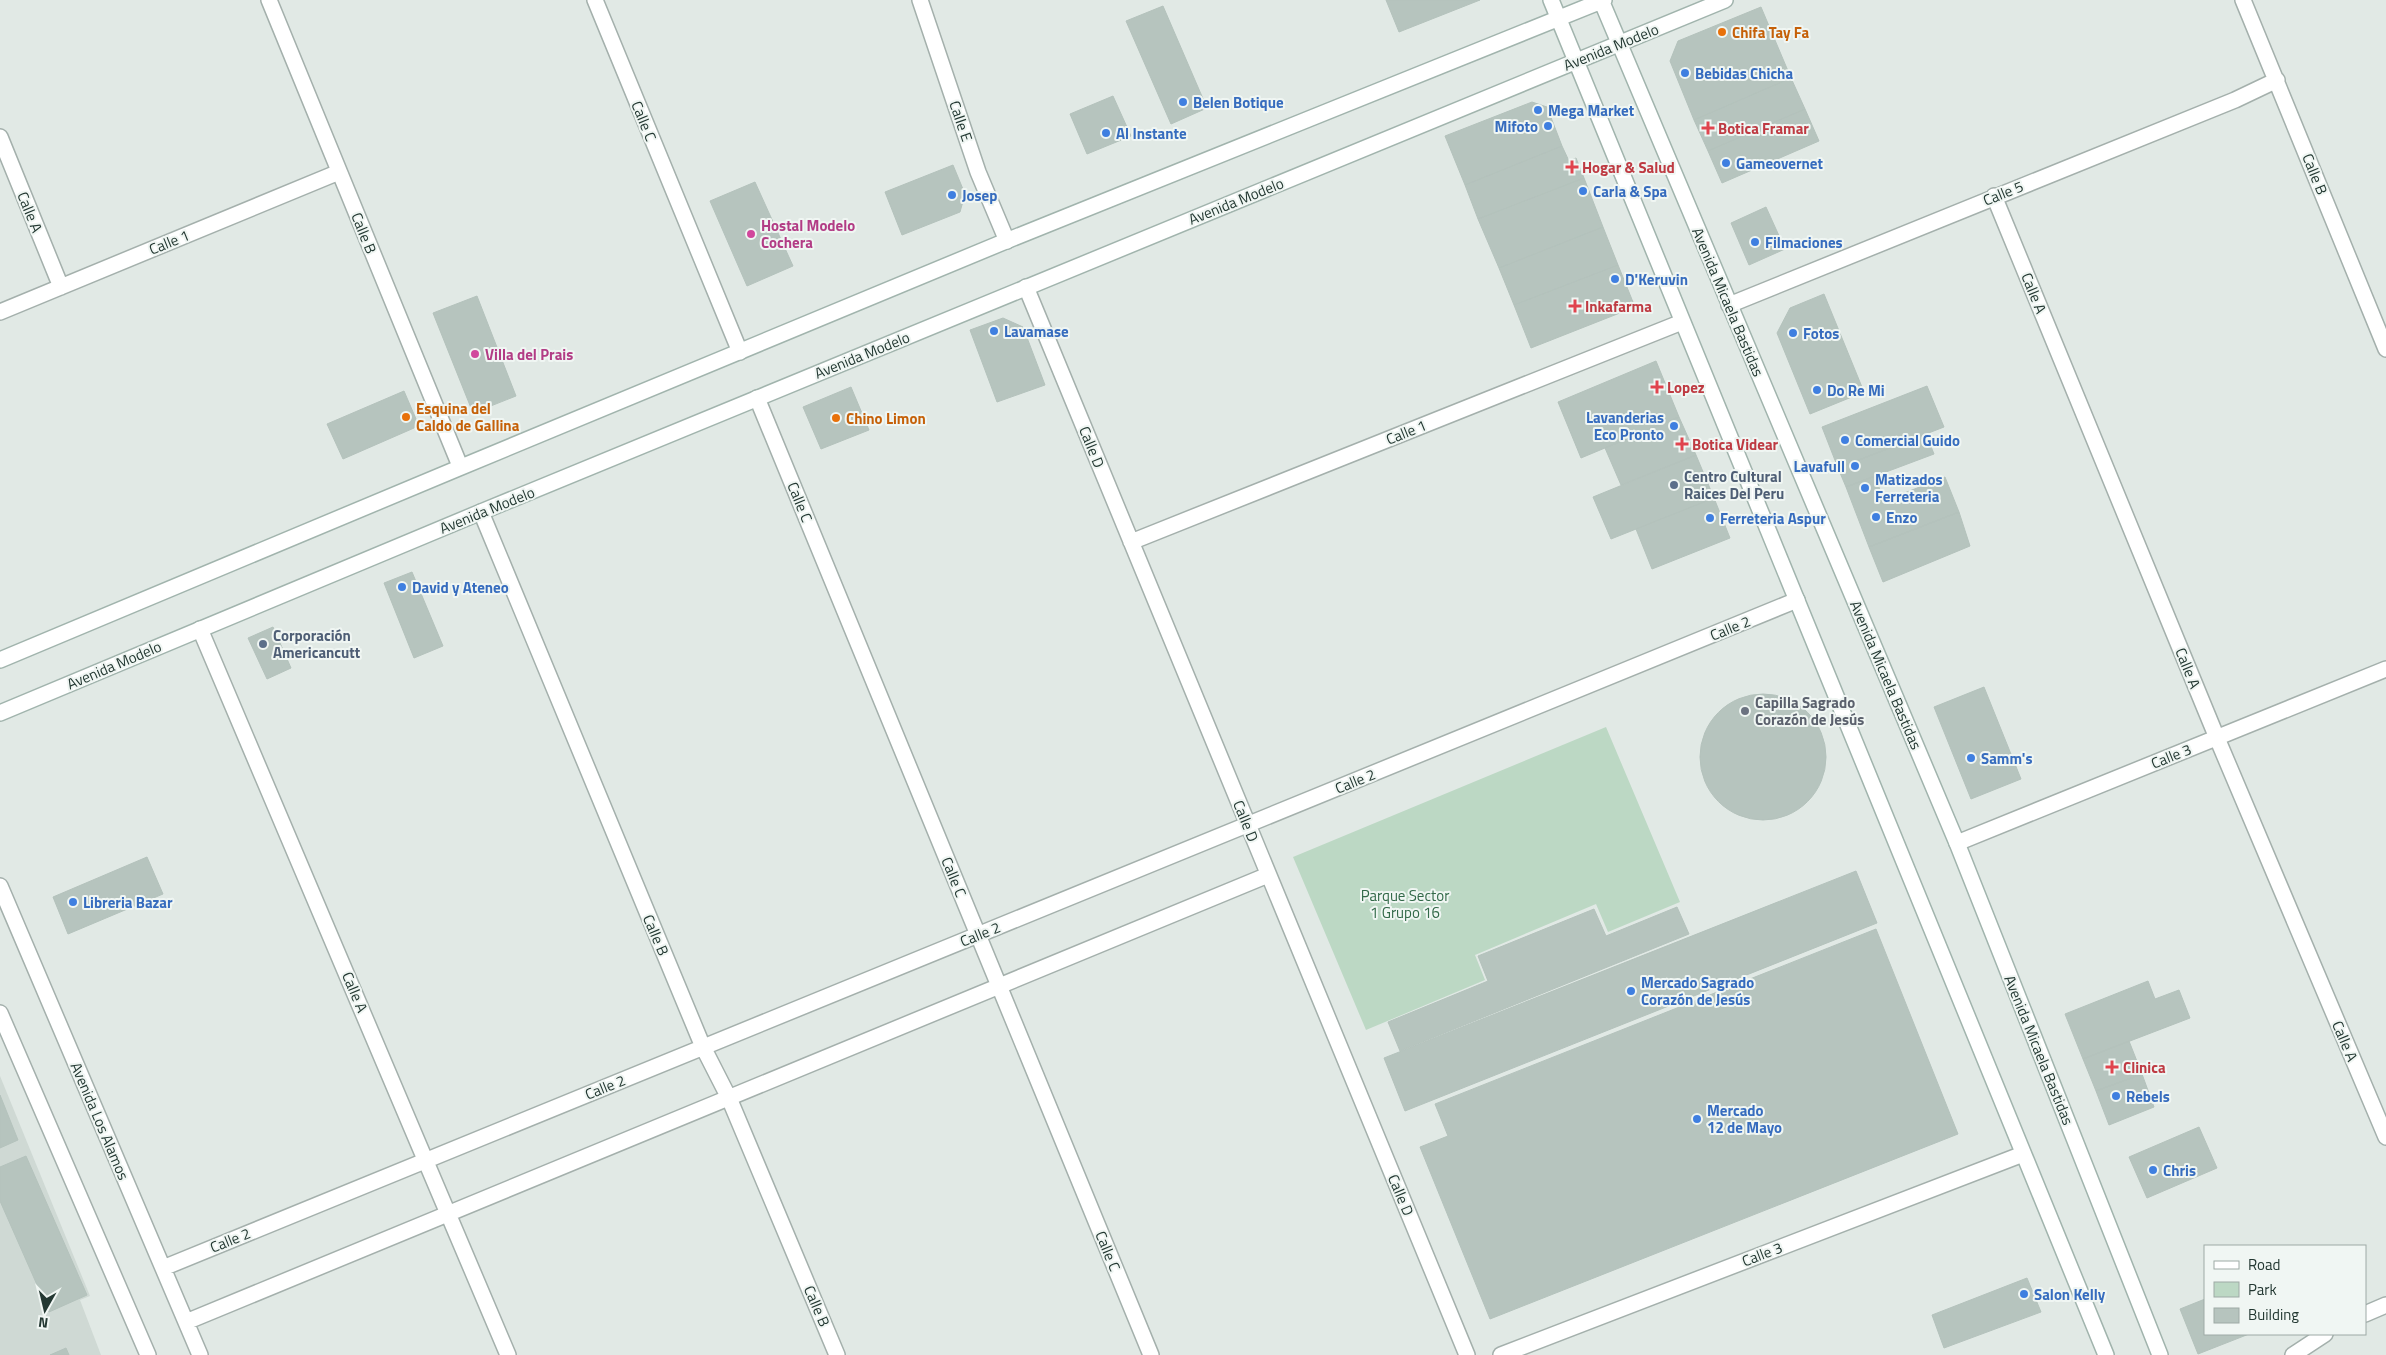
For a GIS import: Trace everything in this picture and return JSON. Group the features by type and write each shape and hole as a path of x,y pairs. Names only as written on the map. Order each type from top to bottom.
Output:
{"street":[{"name":"Calle B","path":"269,0 460,466"},
{"name":"Calle C","path":"594,0 740,352"},
{"name":"Calle E","path":"920,0 978,172 1006,241"},
{"path":"1551,0 2106,1355"},
{"path":"0,660 460,466 1006,241 1602,0"},
{"name":"Avenida Micaela Bastidas","path":"1602,0 1957,843 2160,1355"},
{"name":"Avenida Modelo","path":"0,713 481,512 1725,0"},
{"name":"Calle B","path":"2243,0 2386,349"},
{"name":"Calle 5","path":"1729,305 1994,196 2235,100 2277,80"},
{"name":"Calle A","path":"0,137 61,287"},
{"name":"Calle 1","path":"0,312 339,172"},
{"name":"Calle A","path":"1994,196 2217,738 2386,1137"},
{"name":"Calle D","path":"1026,287 1467,1355"},
{"name":"Calle 1","path":"1131,542 1682,322"},
{"name":"Calle C","path":"757,398 1151,1355"},
{"name":"Calle B","path":"481,512 703,1047 730,1098 837,1355"},
{"name":"Calle 2","path":"163,1268 1797,600"},
{"name":"Calle A","path":"200,629 427,1160 508,1355"},
{"name":"Calle 3","path":"1957,843 2386,669"},
{"path":"186,1322 1268,875"},
{"name":"Avenida Los Alamos","path":"0,886 200,1355"},
{"path":"0,1013 148,1355"},
{"name":"Calle 3","path":"1501,1355 2023,1154"},
{"path":"2366,1314 2386,1305"},
{"path":"2293,1355 2323,1335"}],"shaded area":[{"path":"0,1076 90,1296 80,1300 101,1355 0,1355"}],"green space":[{"name":"Parque Sector 1 Grupo 16","path":"1606,727 1680,902 1608,932 1596,904 1475,955 1485,980 1366,1030 1293,857"}],"building":[{"path":"1386,0 1480,0 1399,32"},
{"path":"1163,6 1207,108 1171,124 1126,21"},
{"path":"1761,7 1791,78 1694,120 1670,61 1678,41"},
{"path":"1791,78 1805,109 1708,151 1694,120"},
{"path":"1113,96 1131,136 1087,154 1070,114"},
{"path":"1532,102 1547,107 1562,146 1465,185 1445,136"},
{"path":"1805,109 1819,141 1722,183 1708,151"},
{"path":"1562,146 1569,161 1576,158 1584,178 1478,219 1465,185"},
{"path":"953,165 965,194 960,212 902,235 885,192"},
{"path":"1584,178 1603,227 1499,268 1478,219"},
{"name":"Hostal Modelo Cochera","path":"755,182 793,266 747,286 710,201"},
{"path":"1766,207 1785,249 1749,265 1731,223"},
{"path":"1603,227 1618,265 1514,305 1499,268"},
{"name":"Inkafarma","path":"1618,265 1635,307 1531,348 1514,305"},
{"path":"1824,294 1864,392 1810,414 1777,333 1790,308"},
{"name":"Villa del Prais","path":"477,296 516,396 473,413 433,313"},
{"path":"1003,318 1023,327 1045,385 997,402 970,330"},
{"path":"1656,361 1679,417 1581,458 1558,402"},
{"path":"1927,386 1944,427 1838,468 1822,427"},
{"name":"Chino Limon","path":"851,387 869,430 821,449 803,407"},
{"path":"404,391 416,419 414,428 343,459 327,424"},
{"path":"1679,417 1696,455 1621,485 1605,448"},
{"path":"1926,434 1934,454 1846,487 1838,468"},
{"path":"1696,455 1714,498 1611,539 1593,497"},
{"path":"1875,476 1884,501 1945,477 1959,512 1869,547 1846,487"},
{"path":"1714,498 1730,538 1652,569 1636,529"},
{"path":"1959,512 1970,546 1883,582 1869,547"},
{"path":"412,572 443,646 414,658 384,583"},
{"path":"273,627 291,668 267,679 248,638"},
{"path":"1984,687 2021,779 1971,799 1934,707"},
{"path":"1763,694 1787,699 1808,712 1821,733 1826,757 1821,781 1808,802 1787,815 1763,820 1739,815 1718,802 1705,781 1700,757 1705,733 1718,712 1739,699"},
{"path":"147,857 163,894 68,934 53,897"},
{"name":"Mercado Sagrado Corazón de Jesús","path":"1856,871 1877,923 1405,1111 1384,1058"},
{"path":"1677,907 1689,934 1400,1051 1388,1022 1488,981 1478,956 1594,909 1606,936"},
{"name":"Mercado 12 de Mayo","path":"1876,929 1958,1134 1490,1319 1420,1147 1448,1136 1435,1104"},
{"path":"2148,981 2155,999 2179,990 2190,1018 2083,1059 2065,1014"},
{"name":"Clinica","path":"2129,1041 2142,1074 2096,1091 2083,1059"},
{"path":"2142,1074 2154,1107 2109,1125 2096,1091"},
{"path":"0,1095 18,1140 0,1148"},
{"path":"2199,1127 2217,1168 2147,1198 2129,1157"},
{"path":"26,1156 87,1295 49,1312 0,1201 0,1167"},
{"path":"2027,1278 2041,1312 1944,1348 1932,1315"},
{"path":"2204,1299 2204,1335 2246,1335 2198,1354 2180,1309"},
{"path":"66,1348 69,1355 50,1355"}],"place":[{"name":"Chifa Tay Fa","path":"1722,32"},
{"name":"Bebidas Chicha","path":"1685,73"},
{"name":"Belen Botique","path":"1183,102"},
{"name":"Mega Market","path":"1538,110"},
{"name":"Mifoto","path":"1548,126"},
{"name":"Botica Framar","path":"1708,128"},
{"name":"Al Instante","path":"1106,133"},
{"name":"Gameovernet","path":"1726,163"},
{"name":"Hogar & Salud","path":"1572,167"},
{"name":"Carla & Spa","path":"1583,191"},
{"name":"Josep","path":"952,195"},
{"name":"Hostal Modelo Cochera","path":"751,234"},
{"name":"Filmaciones","path":"1755,242"},
{"name":"D'Keruvin","path":"1615,279"},
{"name":"Inkafarma","path":"1575,306"},
{"name":"Lavamase","path":"994,331"},
{"name":"Fotos","path":"1793,333"},
{"name":"Villa del Prais","path":"475,354"},
{"name":"Lopez","path":"1657,387"},
{"name":"Do Re Mi","path":"1817,390"},
{"name":"Esquina del Caldo de Gallina","path":"406,417"},
{"name":"Chino Limon","path":"836,418"},
{"name":"Lavanderias Eco Pronto","path":"1674,426"},
{"name":"Comercial Guido","path":"1845,440"},
{"name":"Botica Videar","path":"1682,444"},
{"name":"Lavafull","path":"1855,466"},
{"name":"Centro Cultural Raices Del Peru","path":"1674,485"},
{"name":"Matizados Ferreteria","path":"1865,488"},
{"name":"Enzo","path":"1876,517"},
{"name":"Ferreteria Aspur","path":"1710,518"},
{"name":"David y Ateneo","path":"402,587"},
{"name":"Corporación Americancutt","path":"263,644"},
{"name":"Capilla Sagrado Corazón de Jesús","path":"1745,711"},
{"name":"Samm's","path":"1971,758"},
{"name":"Libreria Bazar","path":"73,902"},
{"name":"Mercado Sagrado Corazón de Jesús","path":"1631,991"},
{"name":"Clinica","path":"2112,1067"},
{"name":"Rebels","path":"2116,1096"},
{"name":"Mercado 12 de Mayo","path":"1697,1119"},
{"name":"Chris","path":"2153,1170"},
{"name":"Salon Kelly","path":"2024,1294"}]}
